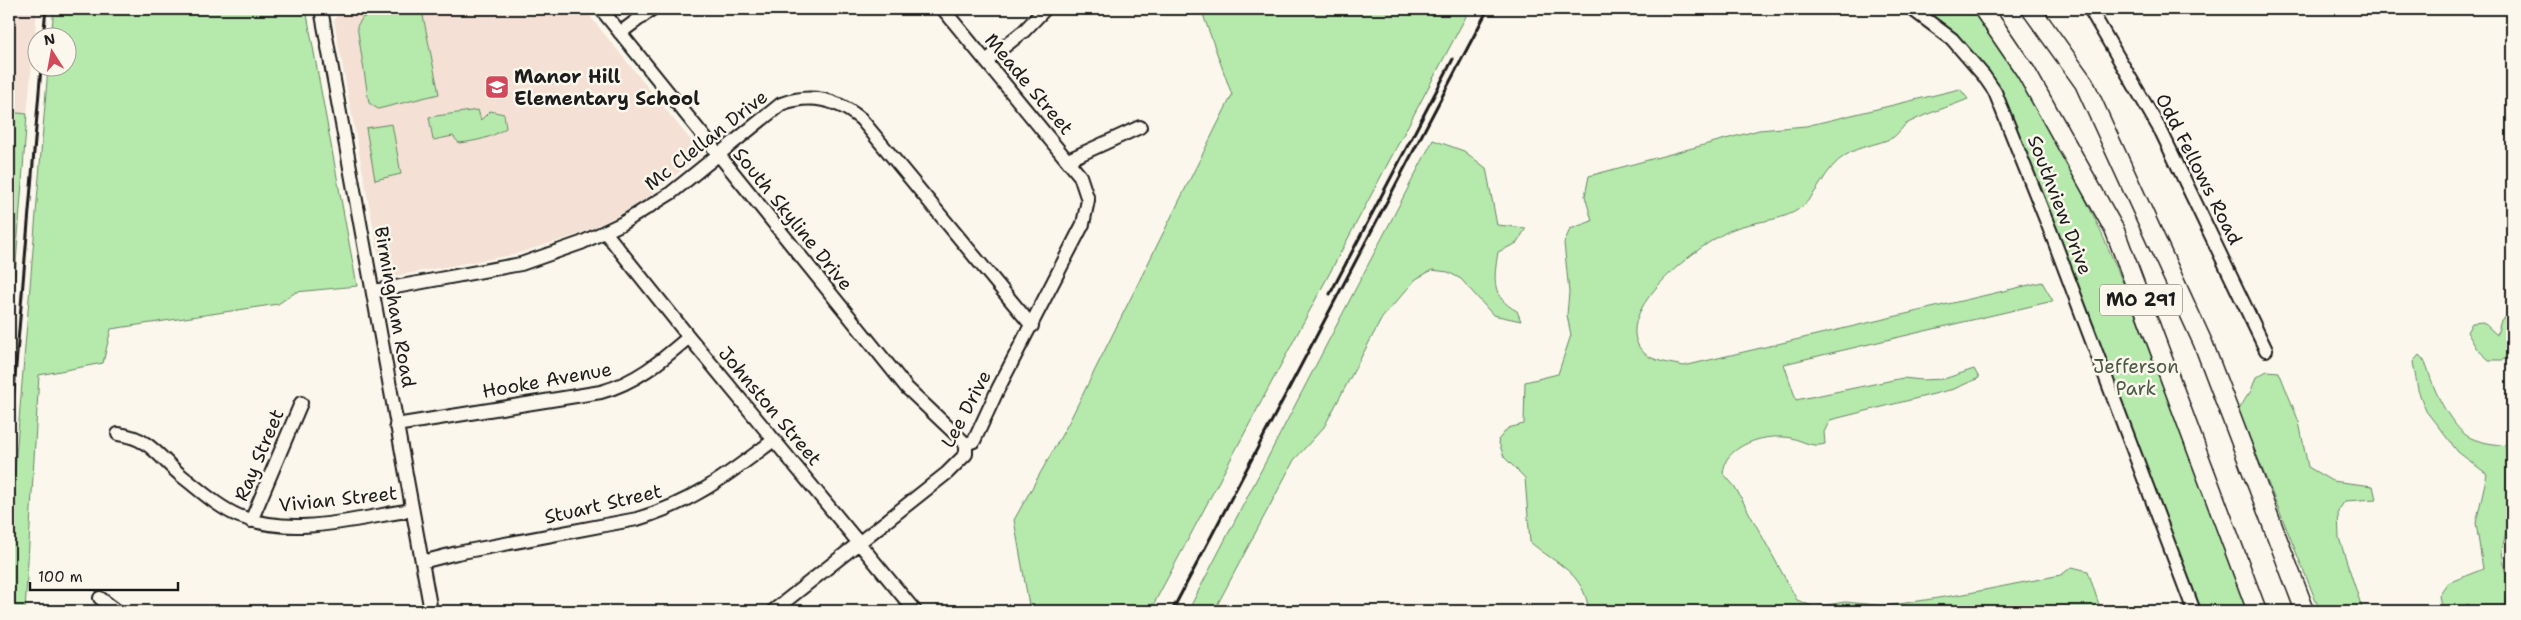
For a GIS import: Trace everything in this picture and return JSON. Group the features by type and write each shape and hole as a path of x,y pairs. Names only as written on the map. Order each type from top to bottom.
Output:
{"highway":[{"name":"MO 291","path":"1983,9 2026,72 2115,231 2257,611"},
{"name":"MO 291","path":"2031,9 2084,83 2203,343 2305,611"}],"street":[{"name":"Birmingham Road","path":"321,9 431,611"},
{"name":"South Skyline Drive","path":"601,9 907,388 966,444"},
{"path":"620,33 652,9"},
{"name":"Meade Street","path":"943,9 1068,160"},
{"path":"986,61 1024,32 1045,9"},
{"name":"Southview Drive","path":"1912,9 1952,39 1995,92 2047,221 2194,611"},
{"name":"Odd Fellows Road","path":"2090,9 2162,134 2266,350"},
{"name":"Mc Clellan Drive","path":"374,291 521,264 547,256 605,232 671,193 781,104 792,100 817,98 841,104 861,119 1032,326"},
{"path":"1068,160 1140,127"},
{"name":"Lee Drive","path":"773,611 860,544 947,473 966,454 966,444 974,440 998,389 1083,224 1087,212 1086,187 1068,160"},
{"name":"Johnston Street","path":"605,232 689,337 912,607"},
{"name":"Hooke Avenue","path":"396,425 601,392 617,387 652,369 689,337"},
{"name":"Ray Street","path":"251,521 301,403"},
{"name":"Vivian Street","path":"118,434 142,440 171,467 215,502 251,521 272,526 299,527 412,510"},
{"name":"Stuart Street","path":"422,562 456,553 637,519 662,512 701,493 774,440"},
{"path":"100,598 117,611"}],"shaded area":[{"path":"9,9 37,9 35,28 28,28 28,78 30,78 27,114 9,112"},
{"name":"Manor Hill Elementary School","path":"367,9 584,9 702,154 644,200 619,215 577,235 512,255 383,278 334,21 338,14"}],"green space":[{"path":"54,9 306,9 357,286 296,292 278,304 111,329 103,363 39,375 25,611 9,611 9,541 47,78 78,78 78,28 52,28"},
{"path":"1201,9 1470,9 1150,611 1030,611 1014,520 1069,422 1232,95"},
{"name":"Jefferson Park","path":"1923,9 1972,9 2016,75 2057,144 2093,215 2125,288 2249,611 2201,611 2005,98 1981,62"},
{"path":"422,11 439,94 378,109 369,103 357,26 363,17"},
{"path":"1960,89 1968,99 1915,119 1906,124 1892,138 1846,155 1832,167 1810,198 1796,211 1789,215 1731,230 1699,249 1663,281 1647,299 1638,317 1635,335 1642,351 1646,355 1662,362 1684,366 2042,282 2053,301 1784,364 1796,400 1903,378 1922,380 1944,379 1974,369 1979,378 1954,389 1830,420 1824,432 1825,444 1812,445 1783,437 1766,438 1748,443 1733,452 1727,459 1723,473 1735,487 1797,600 1814,607 1845,602 1886,606 1964,594 2061,575 2072,567 2088,571 2101,611 1589,611 1586,598 1575,578 1568,570 1530,542 1525,478 1504,457 1498,440 1508,428 1524,424 1525,382 1558,374 1571,335 1567,315 1569,292 1564,243 1570,229 1592,221 1585,196 1589,176 1759,130 1806,126"},
{"path":"478,110 481,120 490,111 504,114 506,128 489,137 472,141 459,143 453,136 433,140 429,117"},
{"path":"9,112 27,114 9,359"},
{"path":"392,124 401,174 375,180 366,128"},
{"path":"1433,140 1464,151 1486,168 1497,225 1526,228 1517,243 1498,252 1495,270 1498,293 1508,306 1517,311 1521,321 1493,315 1461,279 1448,272 1432,270 1416,279 1382,318 1324,427 1294,460 1214,611 1188,611"},
{"path":"2512,314 2512,356 2502,360 2489,360 2477,349 2467,332 2472,323 2483,322 2497,335 2501,320"},
{"path":"2419,355 2426,364 2443,405 2459,429 2476,440 2512,447 2512,501 2502,551 2505,571 2510,583 2505,611 2468,611 2469,604 2449,610 2441,605 2439,596 2448,583 2483,569 2476,523 2487,474 2458,452 2426,411 2418,390 2413,362"},
{"path":"2267,371 2279,372 2299,422 2308,467 2332,481 2373,486 2376,499 2345,501 2338,511 2339,538 2363,611 2320,611 2238,409 2251,391 2256,377"}],"railway":[{"path":"44,28 46,9"},
{"path":"1172,611 1488,9"},
{"path":"1330,294 1453,59"},
{"path":"9,449 40,78"}],"place":[{"name":"Manor Hill Elementary School","path":"497,87"}]}
